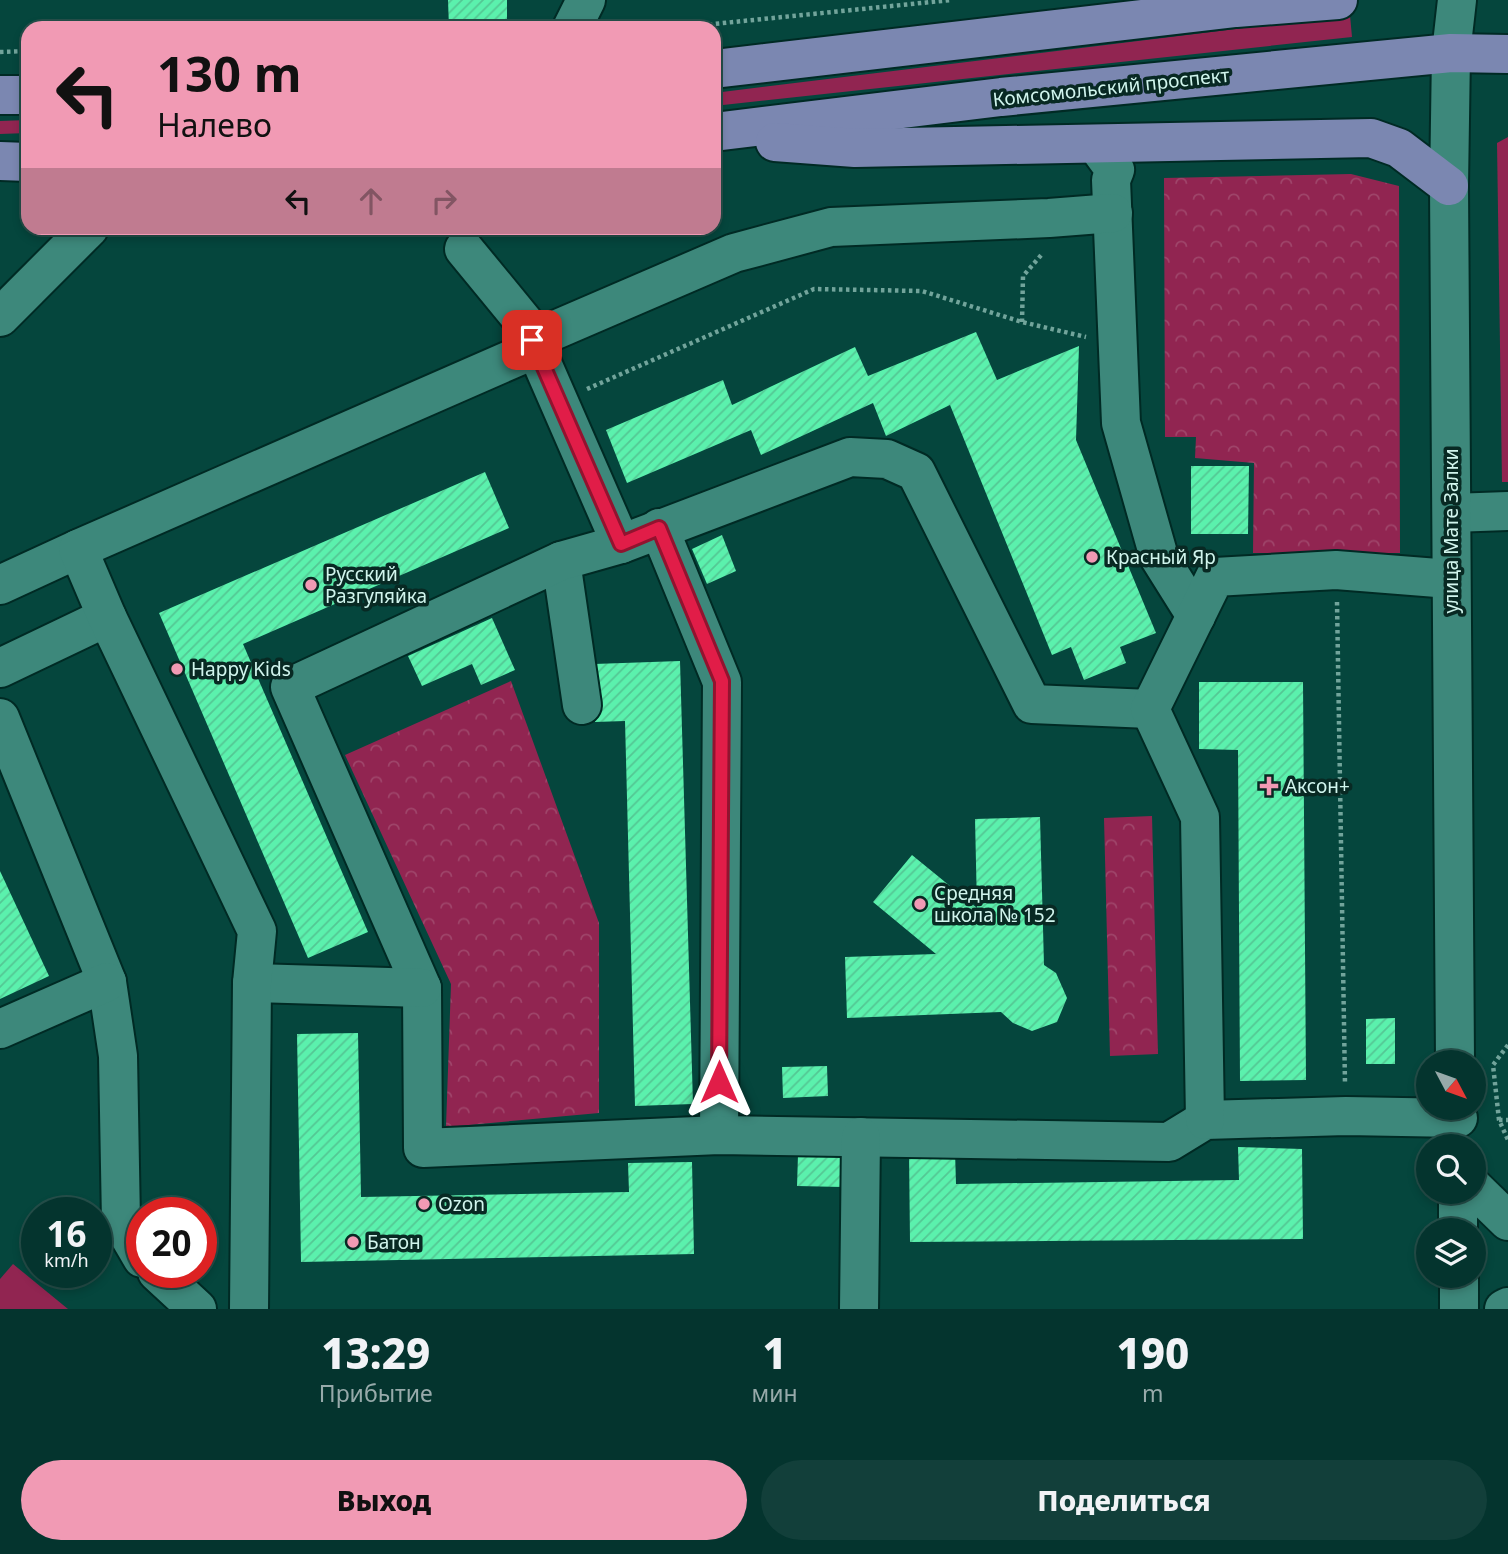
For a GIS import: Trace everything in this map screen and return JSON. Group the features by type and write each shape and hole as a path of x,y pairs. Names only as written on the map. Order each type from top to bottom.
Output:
{"main road":[{"path":"721,68 1230,4 1338,0"},
{"name":"Комсомольский проспект","path":"721,134 1001,97 1451,53 1508,54"},
{"path":"0,95 21,95"},
{"path":"721,136 855,148 1371,138 1399,148 1449,186"},
{"path":"0,161 21,162"}],"street":[{"path":"576,21 586,0"},
{"name":"улица Мате Залки","path":"1455,1050 1449,186 1451,53 1457,0"},
{"path":"1096,144 1115,170 1111,180 1121,422 1159,557 1196,616"},
{"path":"0,585 85,566 534,344 734,253 831,227 1113,213"},
{"path":"0,317 82,235"},
{"path":"464,250 524,322 621,544"},
{"path":"1150,709 1032,704 916,472 887,459 850,457 621,544 561,561 290,687 422,988 423,1149 719,1135 1169,1142 1205,1120 1346,1116 1458,1124"},
{"path":"1451,513 1508,511"},
{"path":"659,528 722,681 719,1135"},
{"path":"561,561 582,705"},
{"path":"85,566 257,931 252,983 249,1309"},
{"path":"1150,709 1215,577 1336,570 1450,579"},
{"path":"0,668 107,617"},
{"path":"1150,709 1200,817 1205,1120"},
{"path":"0,718 107,982 118,1056 121,1222 126,1231"},
{"path":"0,1029 107,982"},
{"path":"252,983 422,988"},
{"path":"859,1309 861,1137"},
{"path":"1486,1200 1508,1221"},
{"path":"174,1288 197,1309"},
{"path":"1458,1288 1459,1309"}],"path":[{"path":"721,23 951,0"},
{"path":"0,52 21,51"},
{"path":"1022,322 1023,276 1048,247"},
{"path":"560,401 814,289 922,291 1022,322 1087,337"},
{"path":"1336,570 1346,1116"},
{"path":"1508,1045 1493,1065 1499,1120 1508,1140"},
{"path":"1499,1120 1508,1120"}],"green space":[{"path":"1350,15 1352,37 721,105 721,92"},
{"path":"21,120 21,133 0,134 0,121"},
{"path":"1508,137 1508,482 1502,482 1497,143"},
{"path":"1351,174 1399,186 1400,553 1253,553 1254,463 1195,458 1196,437 1165,437 1164,178"},
{"path":"511,681 599,923 599,1113 446,1127 451,984 345,755"},
{"path":"1152,816 1158,1054 1110,1056 1104,818"},
{"path":"13,1264 21,1271 21,1288 42,1288 68,1309 0,1309 0,1279"}],"building":[{"path":"448,0 507,0 507,21 449,21"},
{"path":"976,332 997,380 1079,346 1076,440 1156,633 1120,647 1126,663 1084,680 1071,647 1052,655 950,405 886,436 873,403 761,455 751,430 627,483 606,430 723,380 732,405 855,347 868,376"},
{"path":"1191,466 1249,466 1248,534 1191,534"},
{"path":"485,472 509,528 243,644 368,932 308,958 159,613"},
{"path":"722,535 736,571 707,584 692,549"},
{"path":"492,618 515,670 481,685 472,664 422,686 408,656"},
{"path":"680,661 693,1104 635,1106 625,721 595,722 594,664"},
{"path":"1199,682 1303,682 1306,1080 1240,1081 1238,750 1199,749"},
{"path":"1040,817 1044,965 1056,973 1067,998 1057,1022 1032,1031 1013,1023 1001,1012 847,1018 845,957 936,954 873,902 912,855 977,908 975,819"},
{"path":"0,871 49,976 0,999"},
{"path":"1395,1018 1395,1064 1366,1064 1366,1019"},
{"path":"358,1033 361,1197 629,1192 628,1163 692,1162 694,1254 301,1262 297,1034"},
{"path":"827,1066 828,1096 783,1098 782,1067"},
{"path":"1238,1147 1302,1149 1303,1239 910,1242 909,1152 955,1151 956,1184 1239,1180"},
{"path":"798,1155 844,1157 842,1187 797,1186"}],"place":[{"name":"Красный Яр","path":"1092,557"},
{"name":"Русский Разгуляйка","path":"311,585"},
{"name":"Happy Kids","path":"177,669"},
{"name":"Аксон+","path":"1269,786"},
{"name":"Средняя школа № 152","path":"920,904"},
{"name":"Ozon","path":"424,1204"},
{"name":"Батон","path":"353,1242"}],"route":[{"path":"532,340 621,544 659,528 722,681 719,1082"}]}
